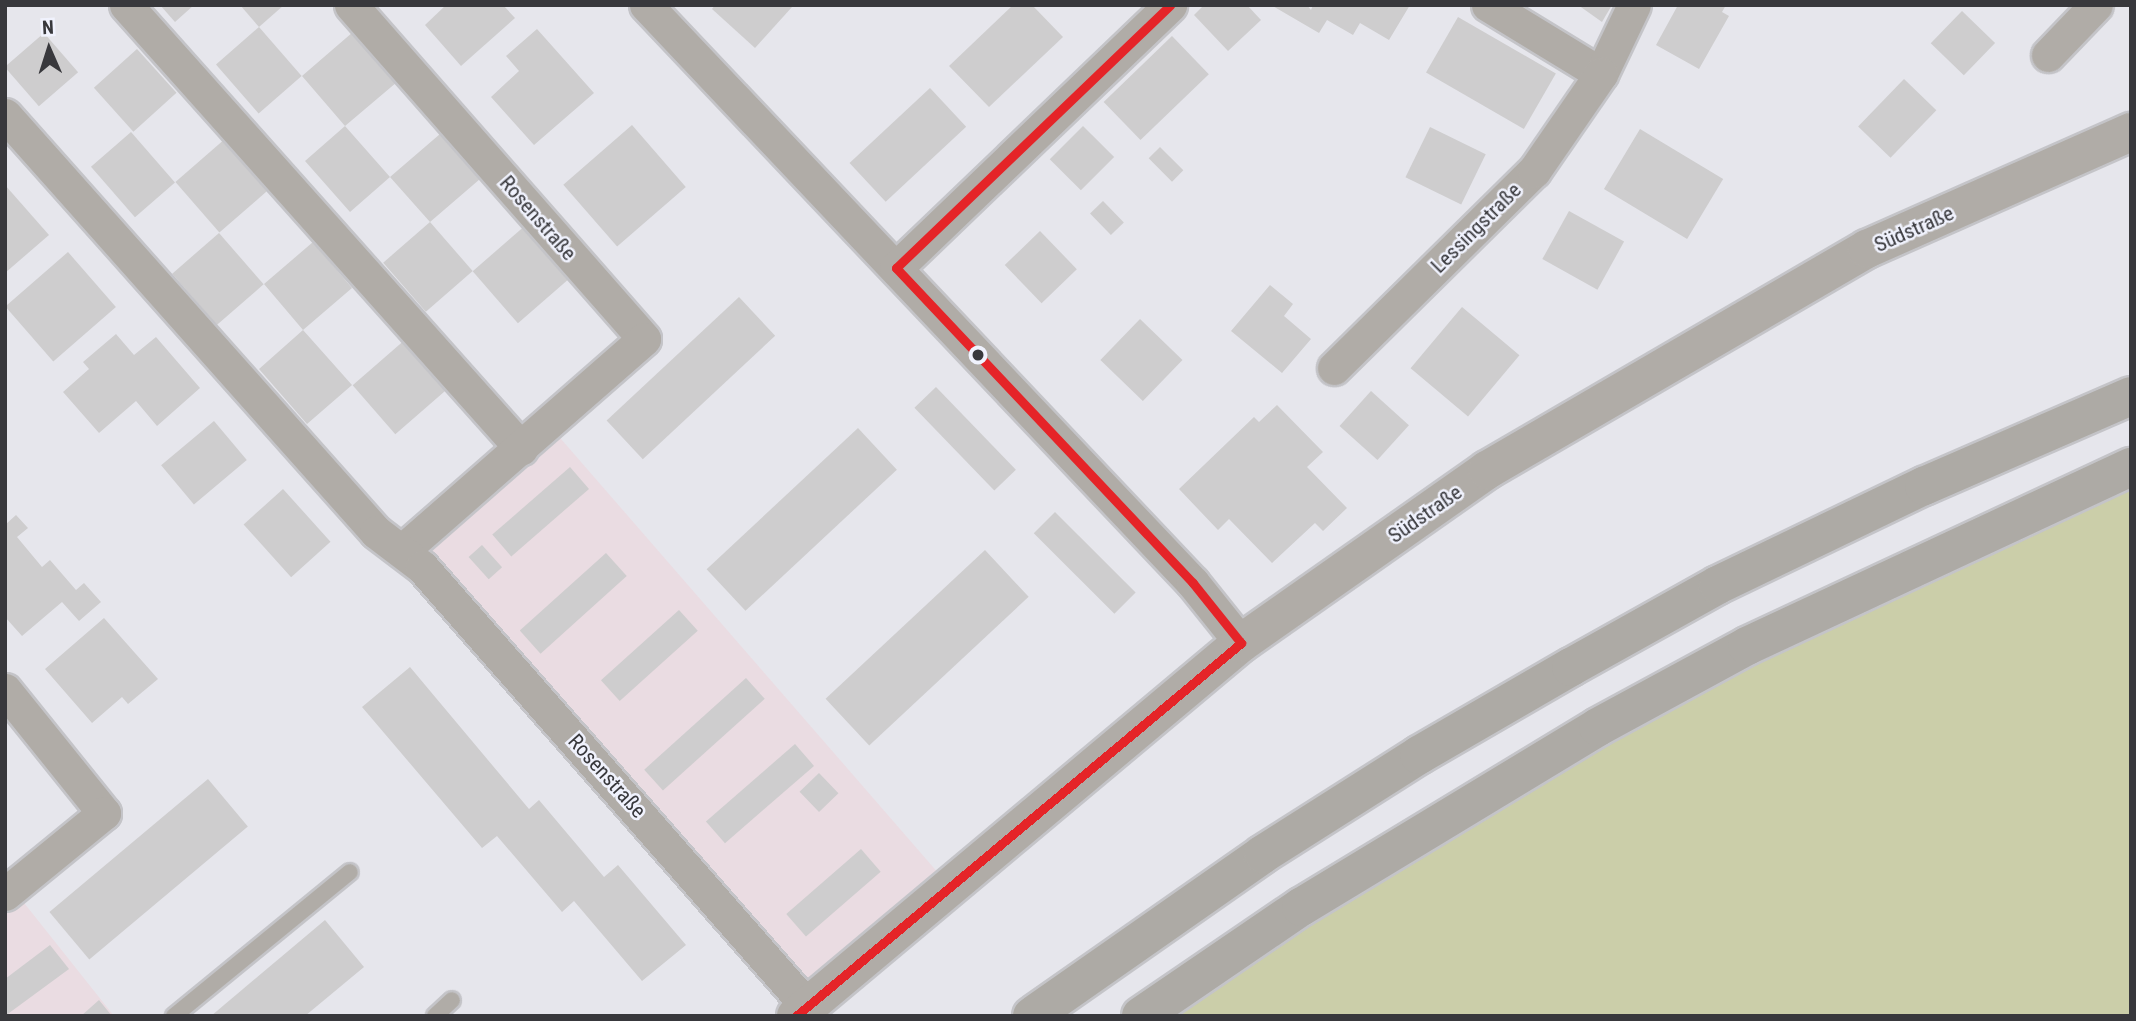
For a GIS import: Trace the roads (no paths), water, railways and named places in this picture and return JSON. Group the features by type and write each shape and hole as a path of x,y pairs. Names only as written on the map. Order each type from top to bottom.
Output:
{"highway":[{"path":"1032,1016 1274,847 1419,755 1593,655 1742,573 1924,486 2131,396"},
{"path":"1141,1016 1301,907 1598,727 1784,628 2131,467"}],"street":[{"path":"126,5 521,448"},
{"name":"Rosenstraße","path":"351,5 644,339 402,550"},
{"path":"646,5 1192,583 1241,643"},
{"path":"896,268 1170,5"},
{"path":"1488,5 1601,74"},
{"name":"Lessingstraße","path":"1334,368 1534,171 1601,74 1634,5"},
{"path":"2048,55 2096,5"},
{"name":"Rosenstraße","path":"5,115 376,532 402,550 802,1011"},
{"name":"Südstraße","path":"802,1011 1241,643 1487,470 1867,249 2131,132"},
{"path":"5,690 104,813 5,894"}],"lane":[{"path":"174,1016 350,872"},
{"path":"435,1016 452,1000"}]}
